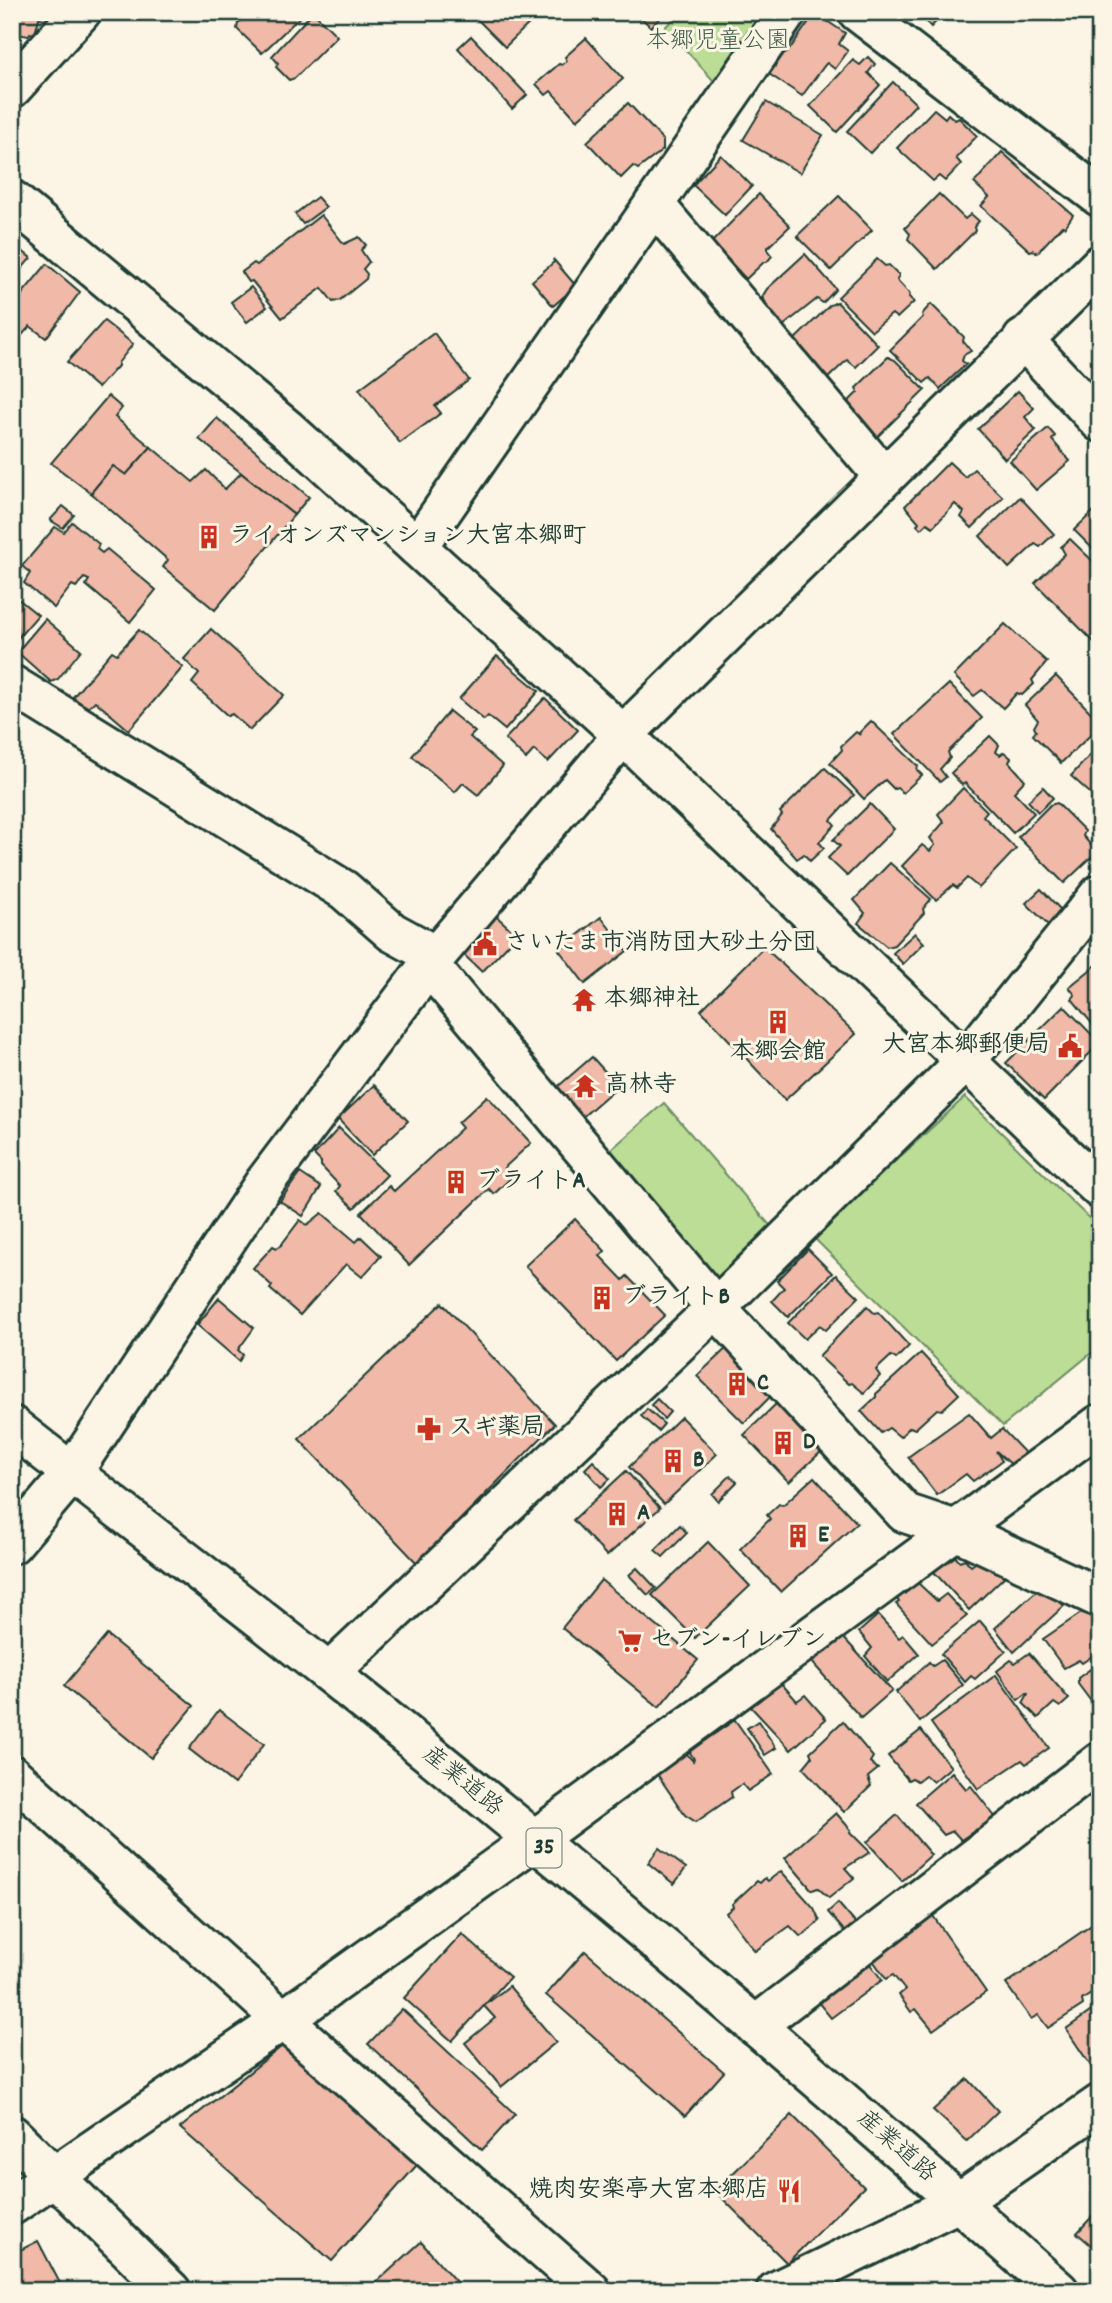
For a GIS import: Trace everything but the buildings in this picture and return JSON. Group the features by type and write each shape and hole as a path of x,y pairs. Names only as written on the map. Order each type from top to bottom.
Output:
{"street":[{"path":"12,88 81,12"},
{"path":"417,547 787,12"},
{"path":"858,12 1100,197"},
{"path":"12,200 287,429 624,735 1100,1189"},
{"path":"654,204 884,477"},
{"path":"12,1544 72,1473 265,1182 432,960 624,735 1100,265"},
{"path":"1023,339 1100,422"},
{"path":"12,685 344,890 392,932 432,960 716,1308 905,1513 953,1529 1100,1598"},
{"path":"329,1673 716,1308 965,1062 1100,894"},
{"path":"12,2206 283,2020 534,1840 953,1529 1100,1424"},
{"name":"産業道路","path":"12,1426 329,1673 534,1840 755,2026 1059,2291"},
{"path":"755,2026 1100,1762"},
{"path":"12,1774 283,2020 592,2291"},
{"path":"776,2291 959,2202 1100,2104"},
{"path":"12,2135 171,2291"}],"green space":[{"name":"本郷児童公園","path":"681,12 775,12 720,88 665,27"},
{"path":"965,1097 1100,1229 1100,1346 1003,1426 813,1237"},
{"path":"664,1103 774,1230 717,1280 606,1154"}],"place":[{"name":"ライオンズマンション大宮本郷町","path":"209,537"},
{"name":"さいたま市消防団大砂土分団","path":"485,944"},
{"name":"本郷神社","path":"584,1000"},
{"name":"本郷会館","path":"778,1022"},
{"name":"大宮本郷郵便局","path":"1070,1046"},
{"name":"高林寺","path":"585,1086"},
{"name":"ブライトA","path":"456,1182"},
{"name":"ブライトB","path":"602,1298"},
{"name":"C","path":"737,1384"},
{"name":"スギ薬局","path":"429,1429"},
{"name":"D","path":"783,1443"},
{"name":"B","path":"673,1461"},
{"name":"A","path":"617,1514"},
{"name":"E","path":"798,1536"},
{"name":"セブン-イレブン","path":"630,1641"},
{"name":"焼肉安楽亭大宮本郷店","path":"789,2191"}]}
